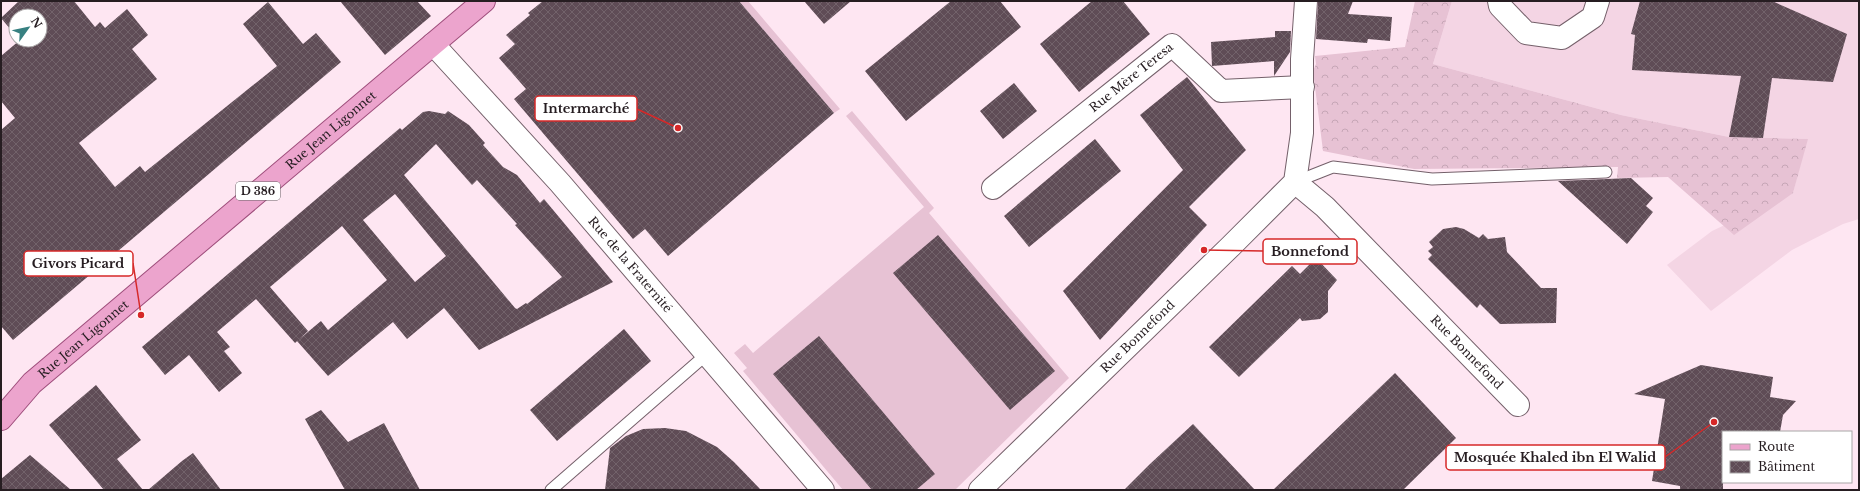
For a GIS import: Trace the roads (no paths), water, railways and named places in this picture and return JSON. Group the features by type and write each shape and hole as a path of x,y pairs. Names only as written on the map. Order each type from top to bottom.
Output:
{"main road":[{"name":"Rue Jean Ligonnet","path":"1,419 32,383 484,1"},
{"name":"Rue Jean Ligonnet","path":"1,399 32,383"}],"street":[{"path":"1295,182 1302,133 1302,59 1306,1"},
{"path":"1500,1 1500,6 1526,33 1562,38 1593,17 1598,1"},
{"name":"Rue de la Fraternité","path":"433,44 560,183 823,490"},
{"name":"Rue Mère Teresa","path":"993,188 1172,45 1221,91 1303,87"},
{"name":"Rue Bonnefond","path":"980,490 1295,182 1325,207 1518,405"}],"lane":[{"path":"1295,182 1333,167 1432,180 1606,172"},
{"path":"551,490 707,354"}],"place":[{"name":"Intermarché","path":"678,128"},
{"name":"Bonnefond","path":"1204,250"},
{"name":"Givors Picard","path":"141,315"},
{"name":"Mosquée Khaled ibn El Walid","path":"1714,422"}]}
